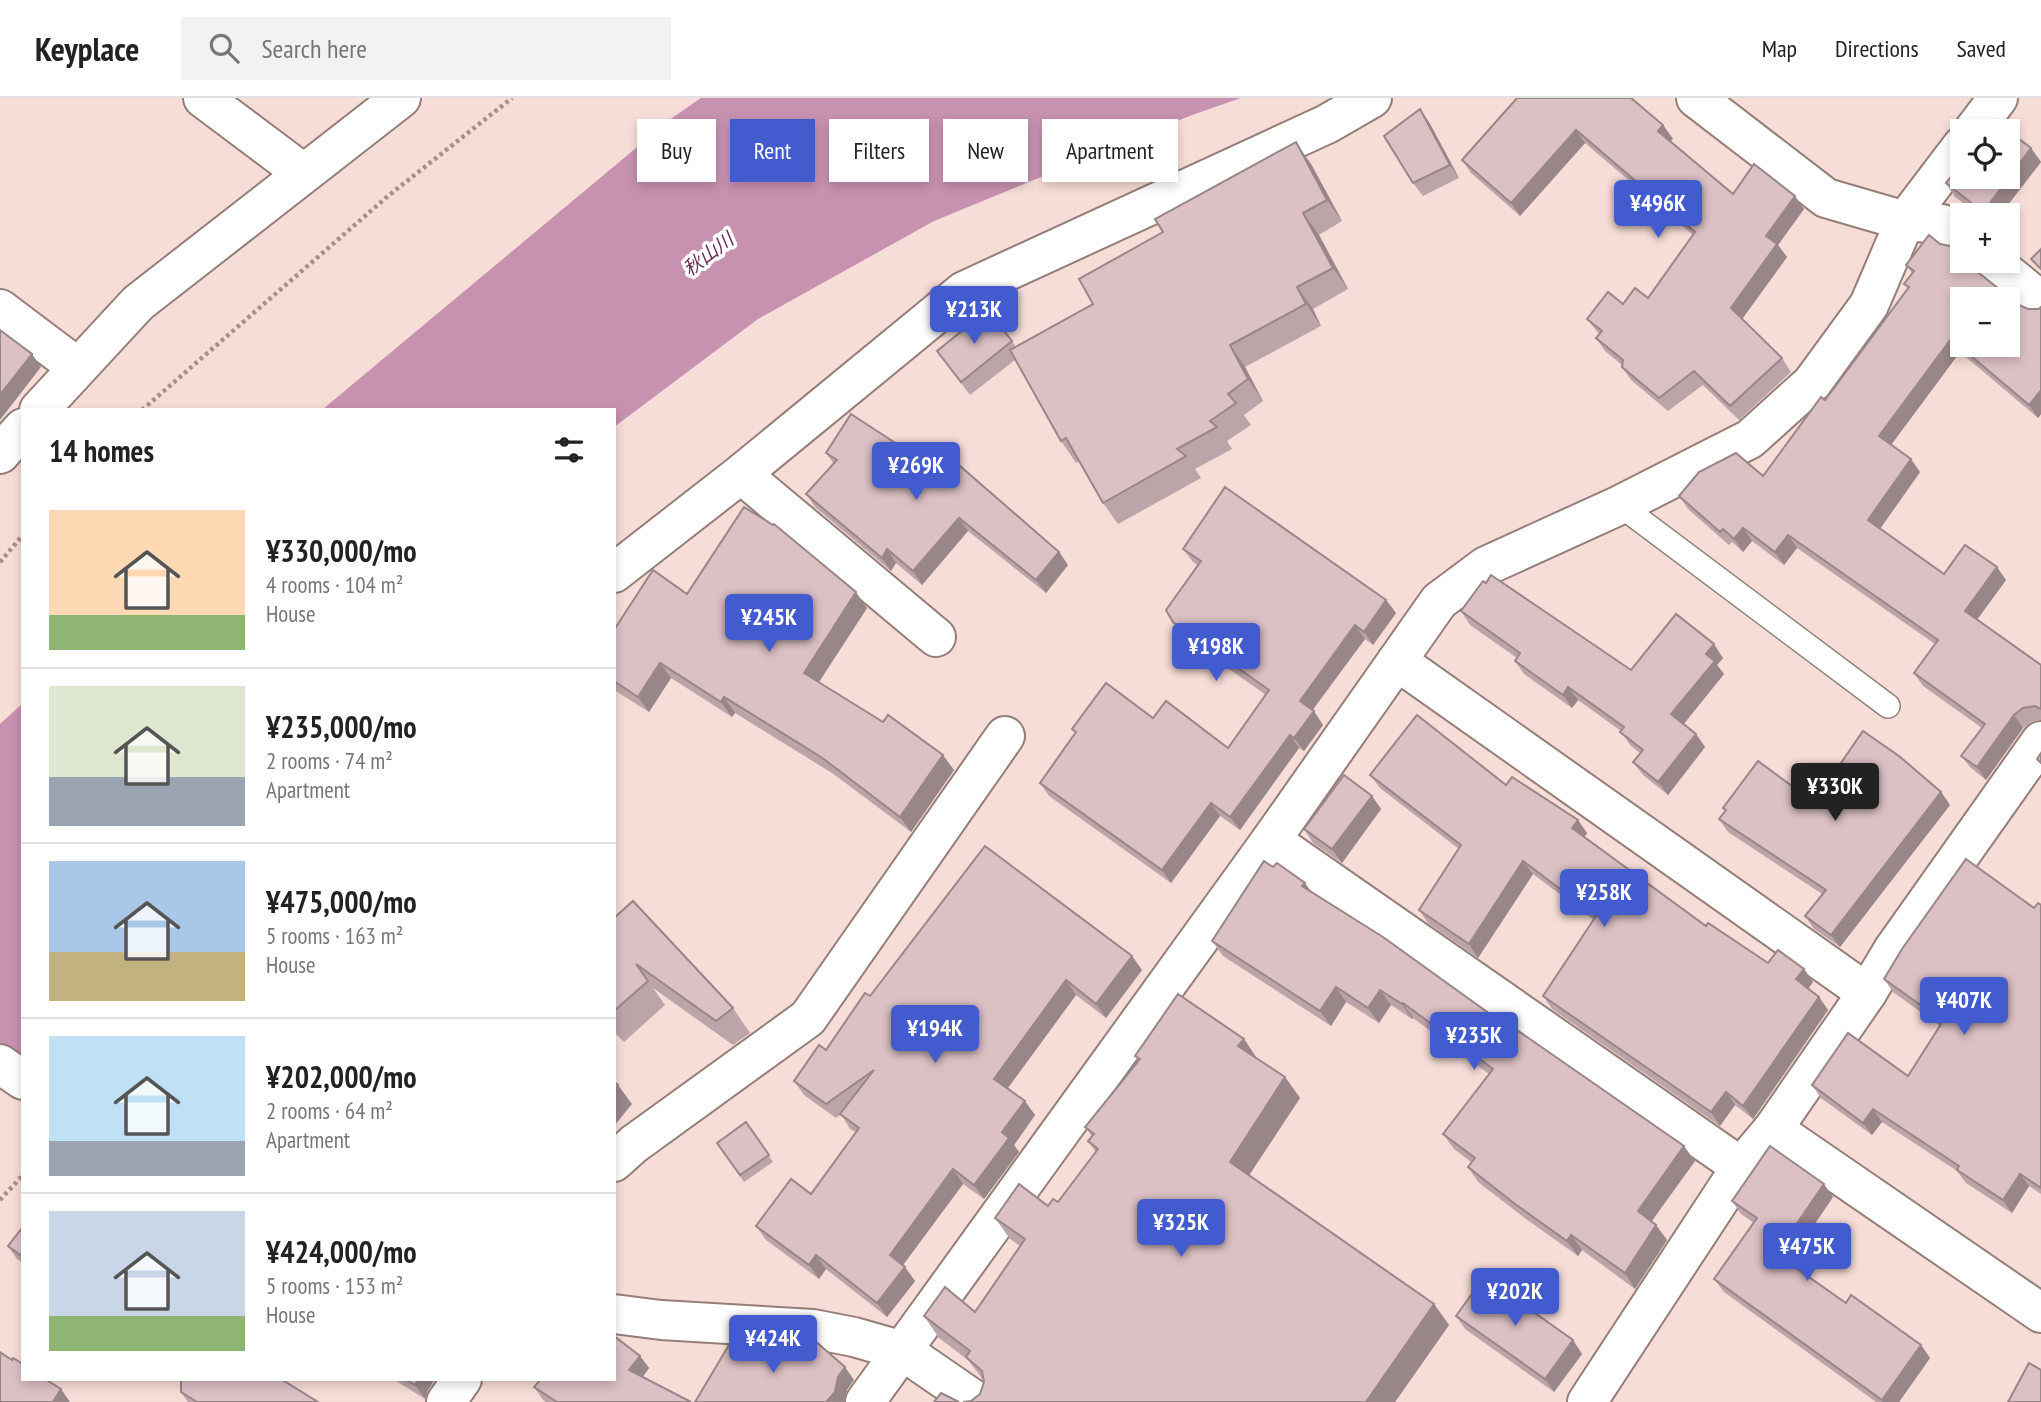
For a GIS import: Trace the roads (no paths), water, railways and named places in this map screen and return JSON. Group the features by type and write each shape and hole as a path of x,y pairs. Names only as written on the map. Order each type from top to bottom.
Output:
{"street":[{"path":"204,98 303,173"},
{"path":"41,408 138,303 401,98"},
{"path":"616,571 741,474 964,291 1326,124 1372,98"},
{"path":"1696,98 1826,198 1905,221 1941,224 1950,230"},
{"path":"1982,119 1998,98"},
{"path":"865,1402 1271,840 1439,601 1486,566 1620,505 1750,439 1812,383 1869,305 1905,221 1950,162"},
{"path":"2007,273 2041,301"},
{"path":"0,309 77,367"},
{"path":"0,454 21,430"},
{"path":"741,474 936,637"},
{"path":"1397,661 1867,993"},
{"path":"616,1160 634,1144 808,1018 1005,736"},
{"path":"1587,1402 1741,1167 1773,1129 1894,950 2041,741"},
{"path":"1271,840 1741,1167"},
{"path":"0,1064 21,1079"},
{"path":"1773,1129 2041,1313"},
{"path":"616,1314 661,1320 813,1329 854,1337 903,1351 977,1402"},
{"path":"446,1402 461,1381"}],"lane":[{"path":"1620,505 1888,706"}],"water":[{"name":"秋山川","path":"701,98 1241,98 1178,121 1042,119 1042,177 934,221 758,319 616,426 616,408 324,408 637,147 637,182 716,182 716,119 671,119"},
{"path":"21,705 21,1064 0,1086 0,724"}]}
